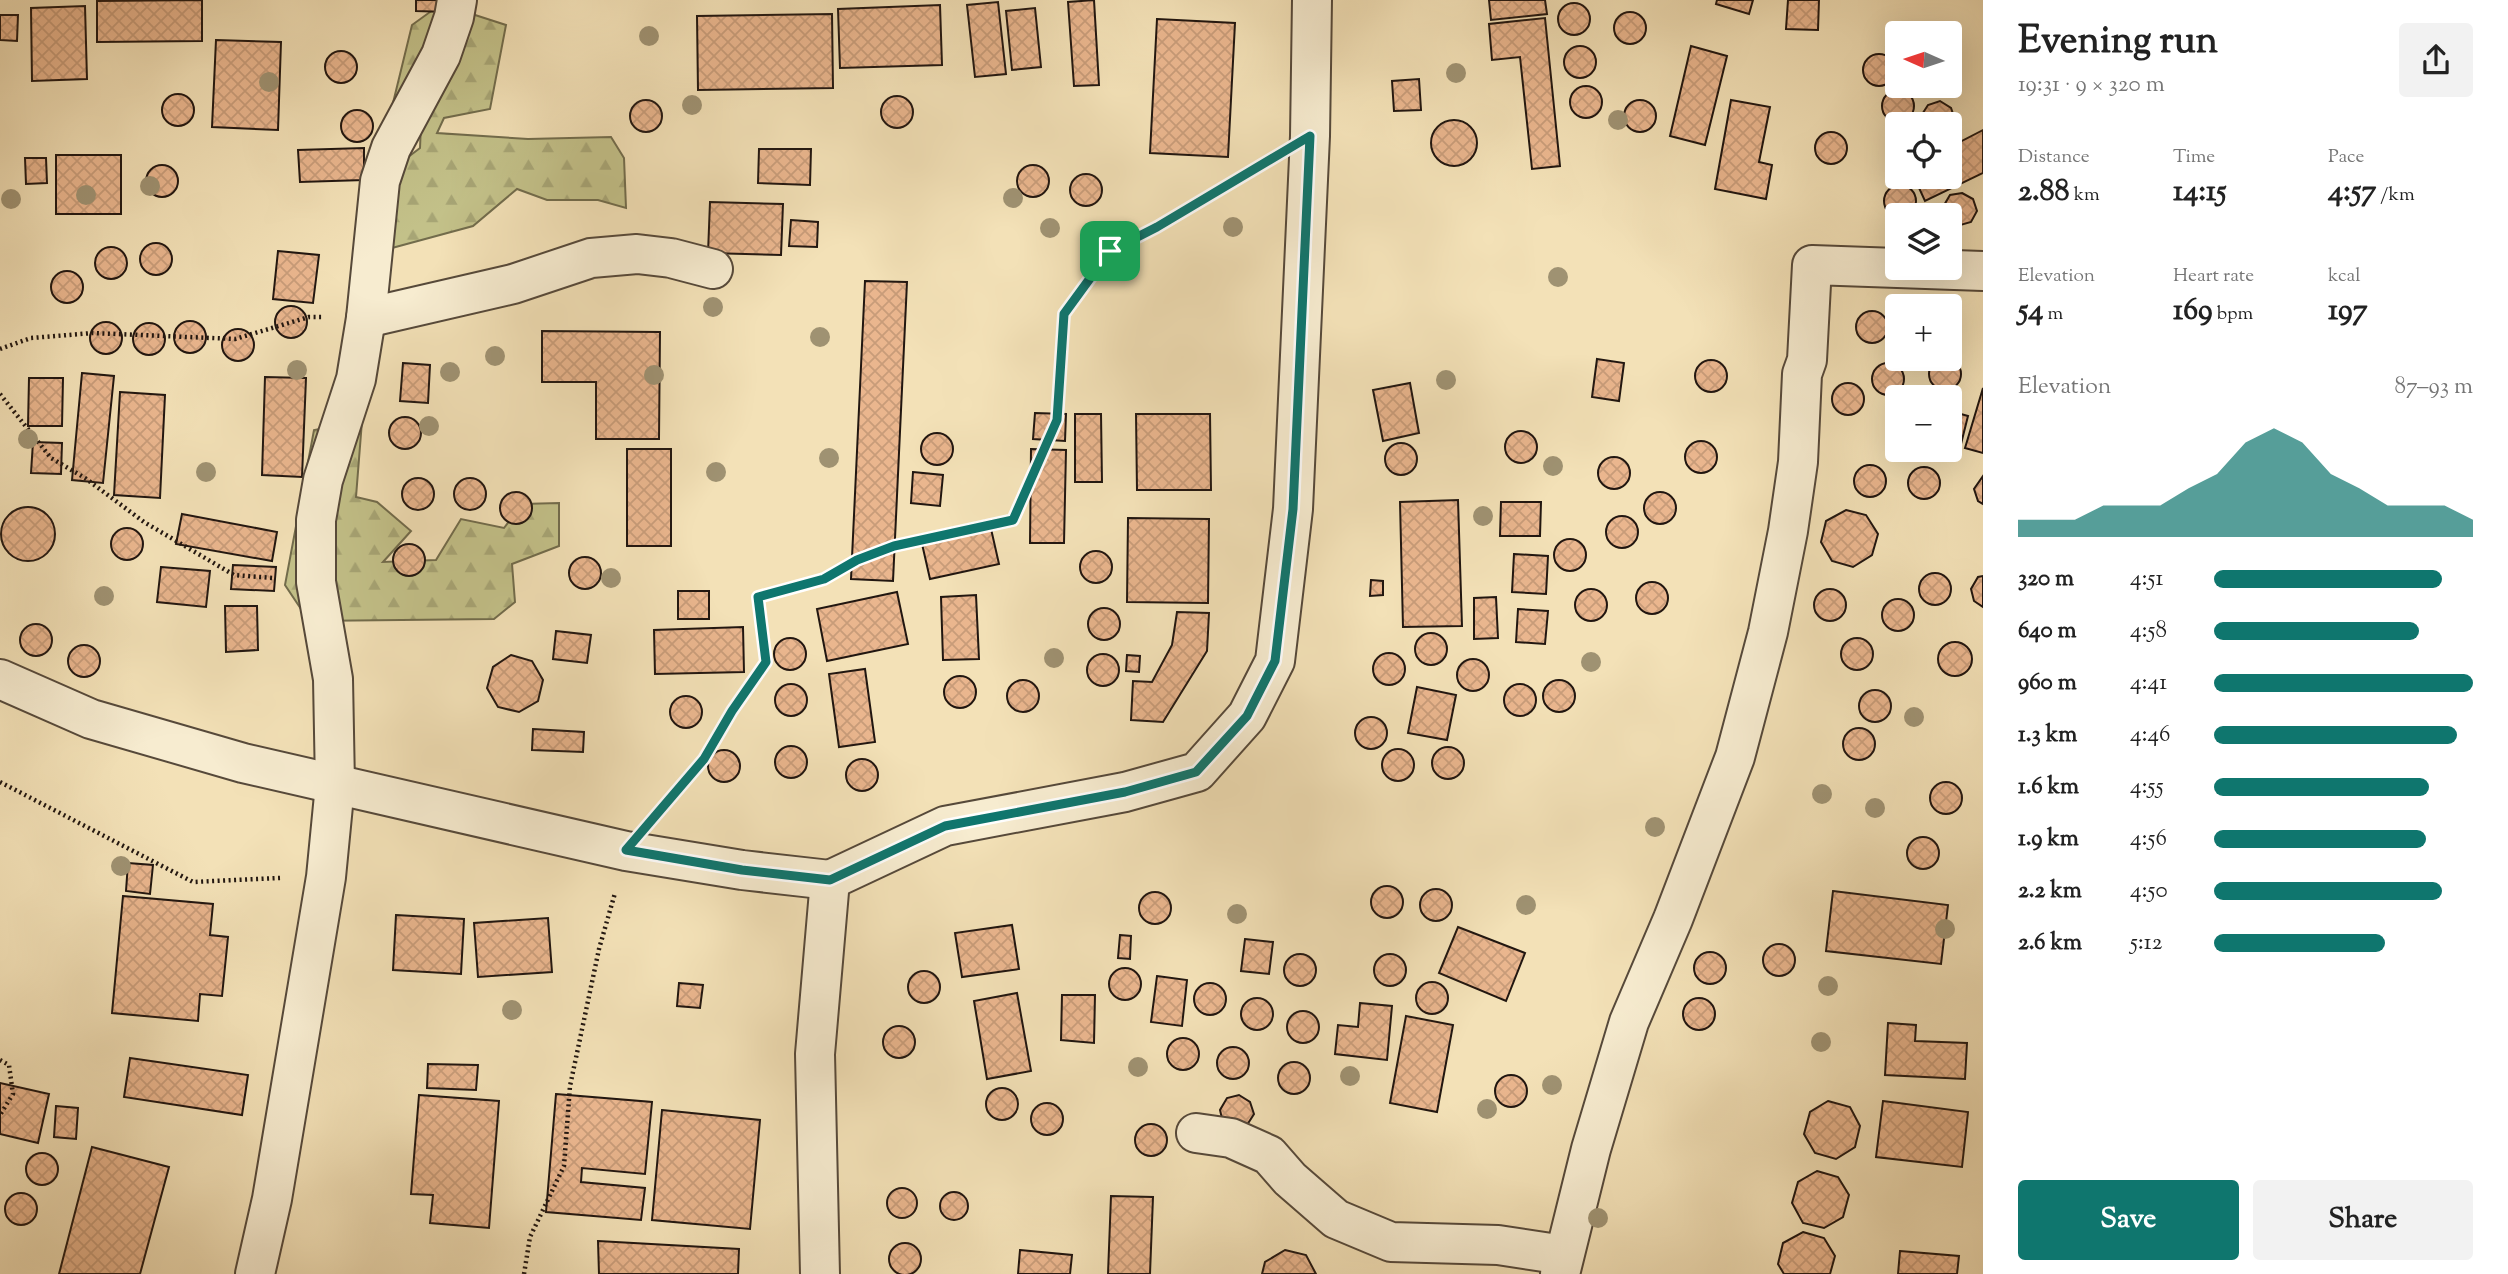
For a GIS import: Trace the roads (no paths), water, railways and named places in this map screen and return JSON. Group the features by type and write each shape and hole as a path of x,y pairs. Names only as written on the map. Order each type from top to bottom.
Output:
{"street":[{"path":"255,1274 272,1199 326,877 335,785 332,679 316,582 316,520 323,480 356,379 366,318 380,181 391,148 441,55 457,0"},
{"path":"0,679 91,719 243,763 626,850 742,870 830,880 945,826 1125,792 1196,772 1247,716 1275,661 1293,509 1310,136 1312,0"},
{"path":"366,318 513,284 591,258 637,254 671,258 713,269"},
{"path":"1196,1133 1231,1138 1269,1155 1290,1179 1336,1219 1391,1242 1498,1245 1562,1265 1591,1149 1629,1022 1673,919 1735,757 1768,632 1788,531 1798,462 1802,374 1807,360 1812,265 1983,271"},
{"path":"820,1274 814,1054 830,880"}]}
